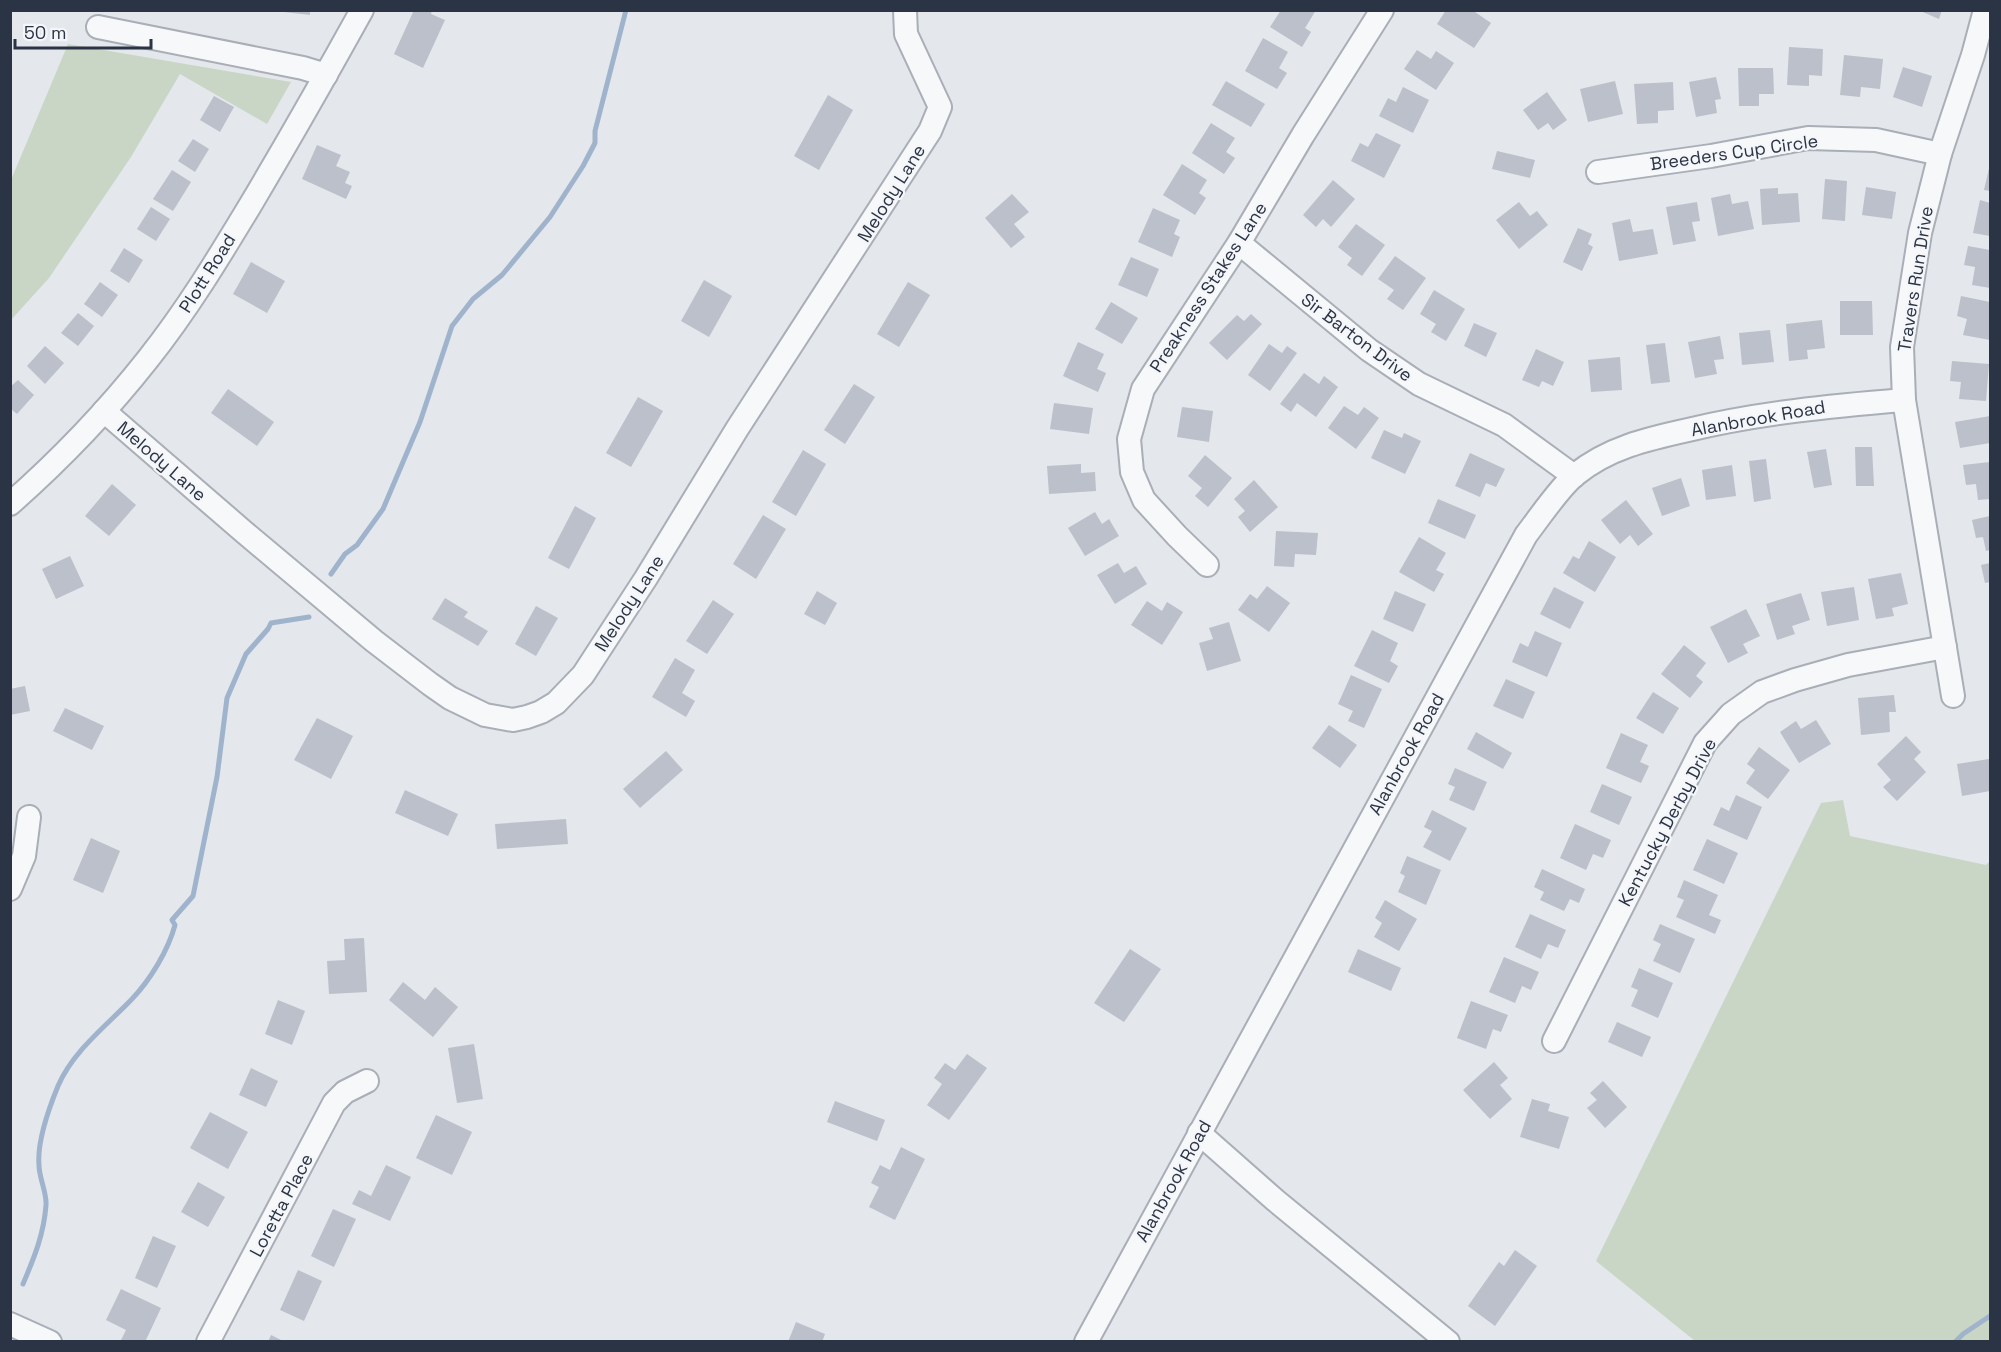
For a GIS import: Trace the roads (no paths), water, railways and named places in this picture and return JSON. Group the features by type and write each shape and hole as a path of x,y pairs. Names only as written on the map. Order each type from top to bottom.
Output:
{"street":[{"name":"Plott Road","path":"10,504 104,411 148,360 182,314 215,263 362,10"},
{"name":"Melody Lane","path":"104,411 374,641 450,698 485,716 499,719 513,720 541,712 556,703 583,675 646,578 737,429 930,131 940,107 906,34 905,10"},
{"name":"Preakness Stakes Lane","path":"1207,565 1144,500 1132,472 1129,439 1143,389 1239,243 1382,10"},
{"name":"Travers Run Drive","path":"1953,696 1904,400 1902,348 1920,233 1940,154 1973,55 1985,10"},
{"path":"98,27 303,68 326,75"},
{"name":"Breeders Cup Circle","path":"1598,172 1711,156 1808,138 1876,140 1940,154"},
{"name":"Sir Barton Drive","path":"1239,243 1369,350 1419,384 1504,425 1574,476"},
{"name":"Alanbrook Road","path":"1086,1341 1526,535 1574,476 1604,455 1636,442 1724,421 1819,406 1904,400"},
{"name":"Kentucky Derby Drive","path":"1554,1041 1705,743 1731,714 1762,692 1795,680 1848,665 1945,647"},
{"path":"10,889 24,856 29,817"},
{"name":"Loretta Place","path":"208,1341 334,1103 345,1092 367,1082"},
{"path":"1200,1133 1275,1200 1448,1341"},
{"path":"10,1324 50,1341"}],"waterway":[{"path":"331,574 345,554 357,545 383,509 420,422 452,326 473,299 502,275 550,217 583,166 595,143 595,131 626,10"},
{"path":"23,1284 35,1255 45,1216 46,1200 39,1170 39,1156 42,1136 58,1086 64,1073 81,1050 132,999 158,965 175,925 172,920 193,896 217,777 227,698 246,654 271,623 309,617"},
{"path":"1955,1342 1990,1316"}]}
